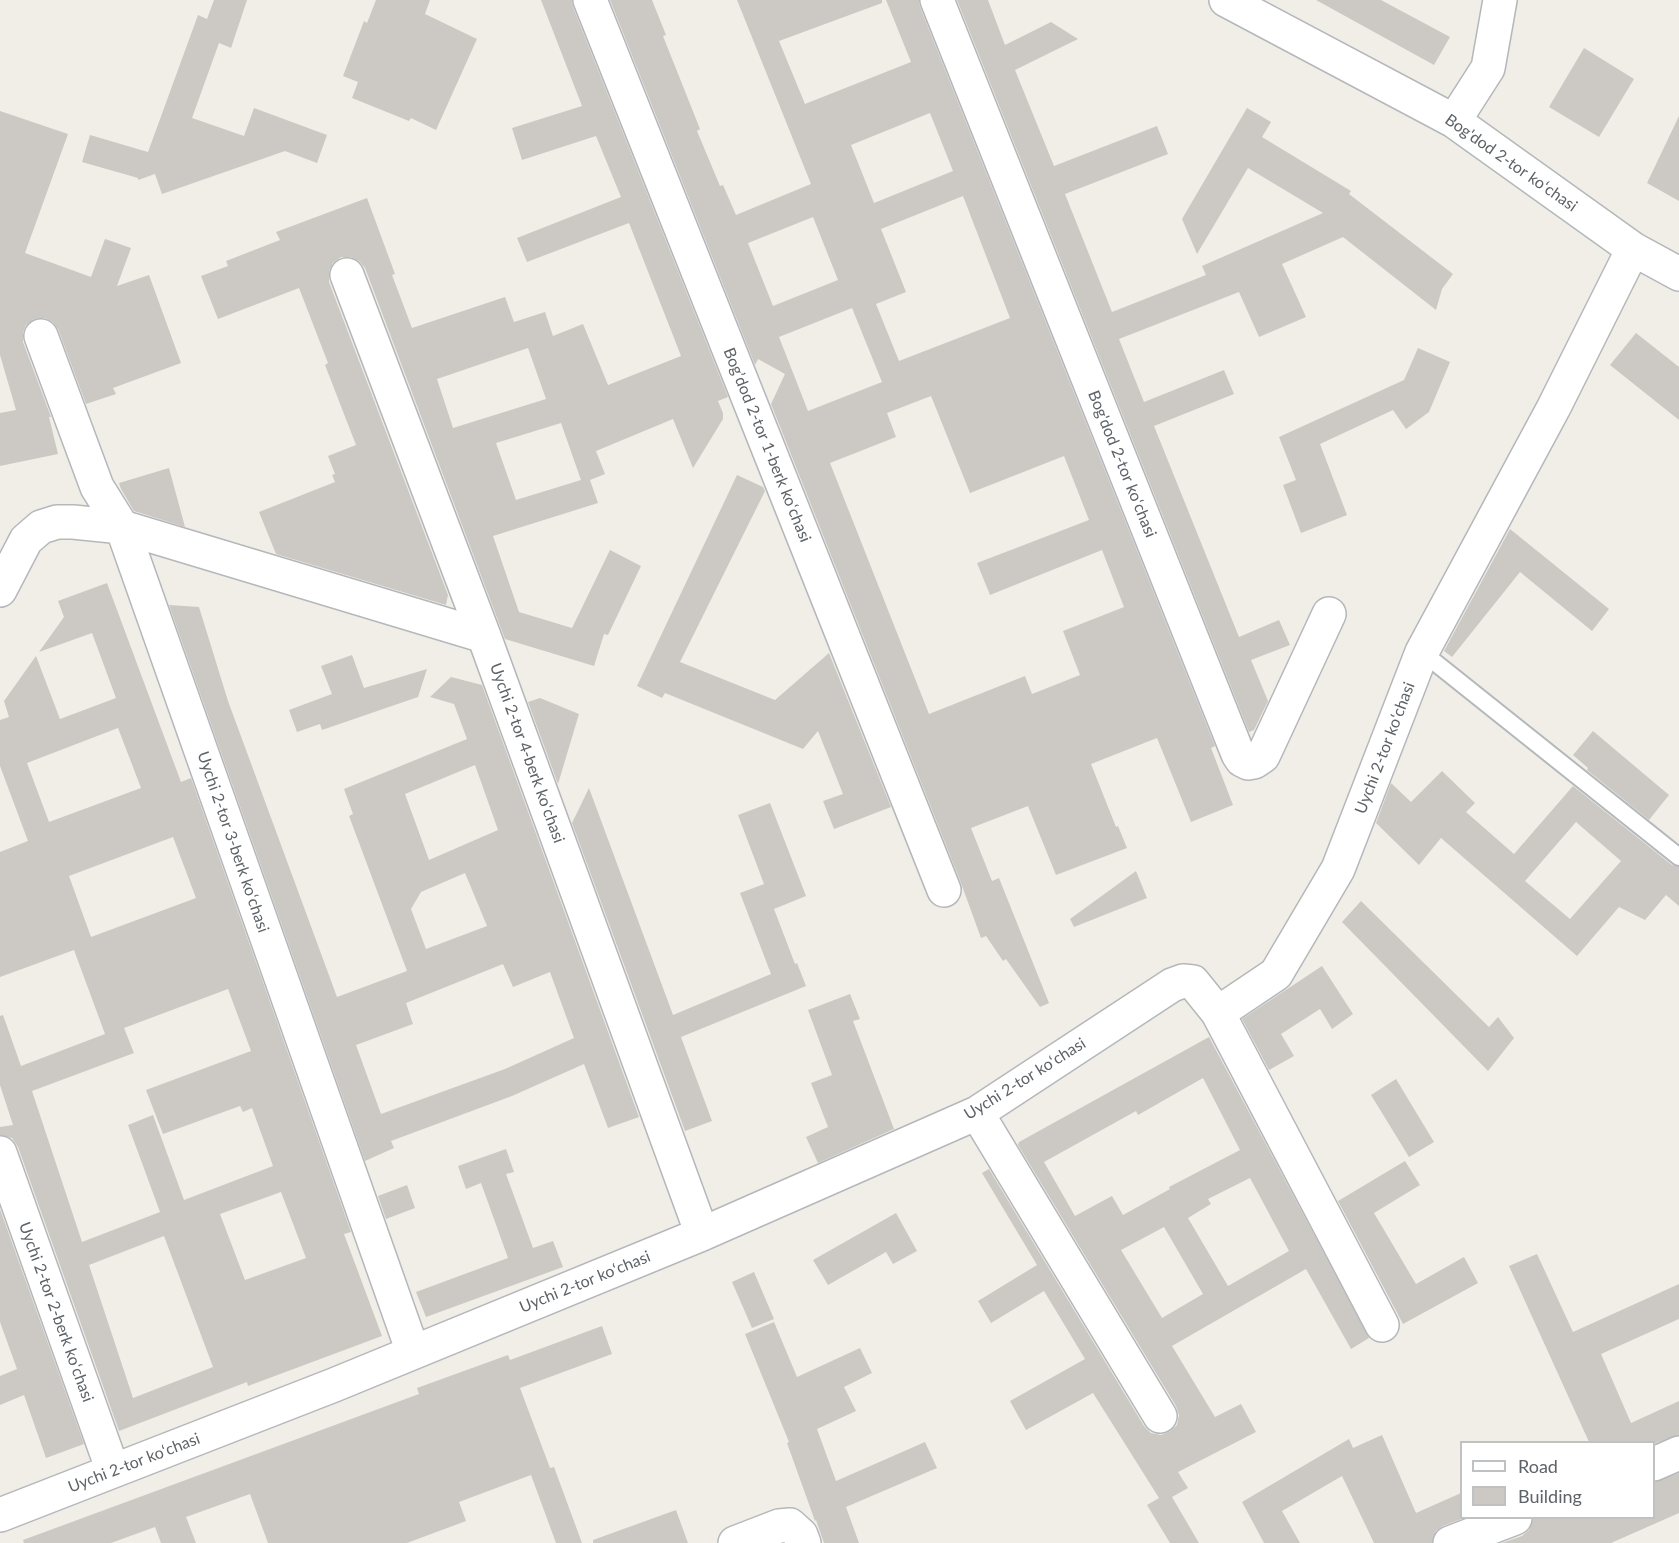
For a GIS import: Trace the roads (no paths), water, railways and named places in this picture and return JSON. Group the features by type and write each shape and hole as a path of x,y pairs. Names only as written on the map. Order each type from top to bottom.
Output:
{"street":[{"name":"Bogʼdod 2-tor 1-berk koʻchasi","path":"590,0 944,890"},
{"name":"Bog'dod 2-tor koʻchasi","path":"937,0 1224,720 1242,760 1248,763 1254,762 1263,756 1329,615"},
{"name":"Bog'dod 2-tor koʻchasi","path":"1226,0 1454,122 1633,249 1679,274"},
{"path":"1454,122 1488,68 1500,0"},
{"name":"Uychi 2-tor koʻchasi","path":"0,1515 413,1352 702,1234 977,1113 1172,985 1183,981 1193,982 1218,1013 1276,974 1338,869 1422,652 1554,407 1633,249"},
{"name":"Uychi 2-tor 4-berk koʻchasi","path":"347,275 484,636 702,1234"},
{"name":"Uychi 2-tor 3-berk koʻchasi","path":"41,336 97,487 122,527 413,1352"},
{"path":"0,590 26,540 41,527 57,522 73,522 122,527 484,636"},
{"path":"1218,1013 1382,1324"},
{"path":"977,1113 1160,1416"},
{"name":"Uychi 2-tor 2-berk koʻchasi","path":"0,1154 113,1472"},
{"path":"1655,1463 1679,1453"},
{"path":"1450,1543 1512,1519"},
{"path":"735,1543 779,1526 790,1525 801,1535 804,1543"}],"lane":[{"path":"1422,652 1679,857"}]}
